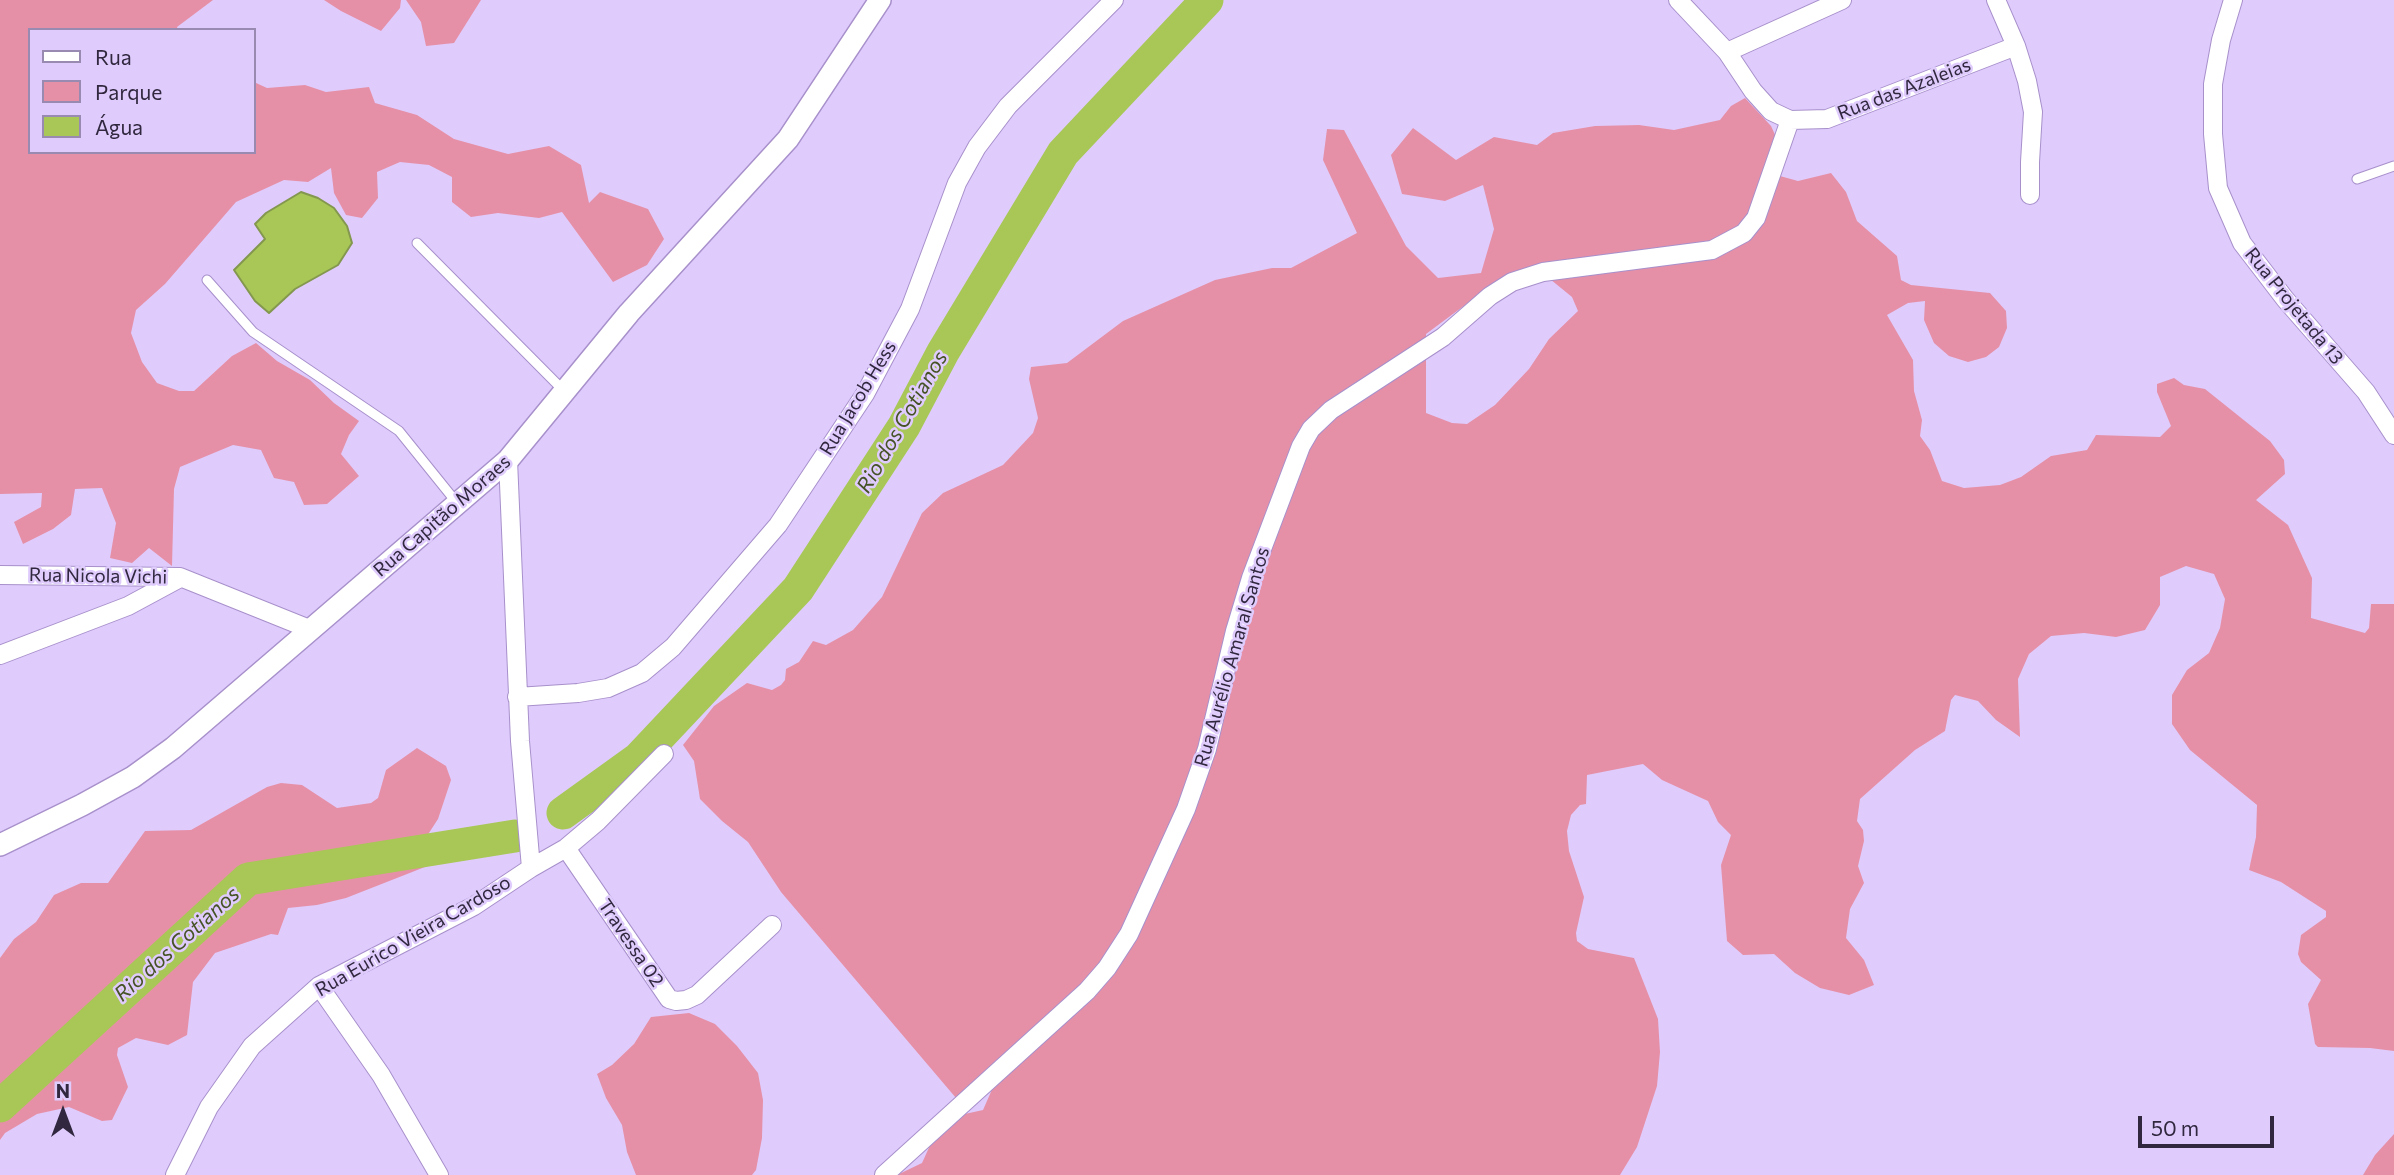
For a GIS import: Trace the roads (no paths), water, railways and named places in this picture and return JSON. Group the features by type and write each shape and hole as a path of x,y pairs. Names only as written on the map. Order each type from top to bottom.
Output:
{"street":[{"name":"Rua Capitão Moraes","path":"0,845 82,806 133,777 173,748 508,460 629,313 788,139 880,0"},
{"name":"Rua Jacob Hess","path":"517,697 608,688 642,674 673,647 769,535 865,394 911,309 957,183 976,147 1008,106 1114,0"},
{"path":"1678,0 1727,52 1771,111 1790,120"},
{"path":"1727,52 1822,4 1842,0"},
{"path":"1996,0 2016,46 2033,112 2029,162 2030,195"},
{"name":"Rua Projetada 13","path":"2234,0 2221,40 2213,84 2213,134 2218,188 2242,243 2285,299 2366,392 2394,435"},
{"name":"Rua das Azaleias","path":"1790,120 1827,119 2016,46"},
{"name":"Rua Aurélio Amaral Santos","path":"884,1175 1087,991 1107,968 1129,934 1186,809 1207,749 1235,631 1251,578 1301,446 1311,429 1331,410 1443,337 1490,296 1512,282 1543,272 1712,250 1744,233 1756,218 1790,120"},
{"name":"Rua Eurico Vieira Cardoso","path":"508,460 517,697 531,868"},
{"name":"Rua Nicola Vichi","path":"0,575 180,577 312,630"},
{"path":"0,655 128,606 180,577"},
{"name":"Rua Eurico Vieira Cardoso","path":"175,1175 209,1107 252,1046 319,986 474,906 566,848 598,821 664,754"},
{"name":"Travessa 02","path":"566,848 669,999 686,1000 696,995 772,925"},
{"path":"319,986 380,1075 439,1175"}],"lane":[{"path":"2357,179 2394,166"},
{"path":"417,243 565,391"},
{"path":"207,280 253,332 398,430 458,503"}],"water":[{"path":"301,192 334,208 347,226 352,243 338,265 295,289 269,313 255,301 234,270 265,239 255,224 266,213"}],"waterway":[{"name":"Rio dos Cotianos","path":"563,813 638,759 798,589 904,426 943,352 1063,153 1207,0"},
{"name":"Rio dos Cotianos","path":"0,1106 248,879 515,836"}]}
